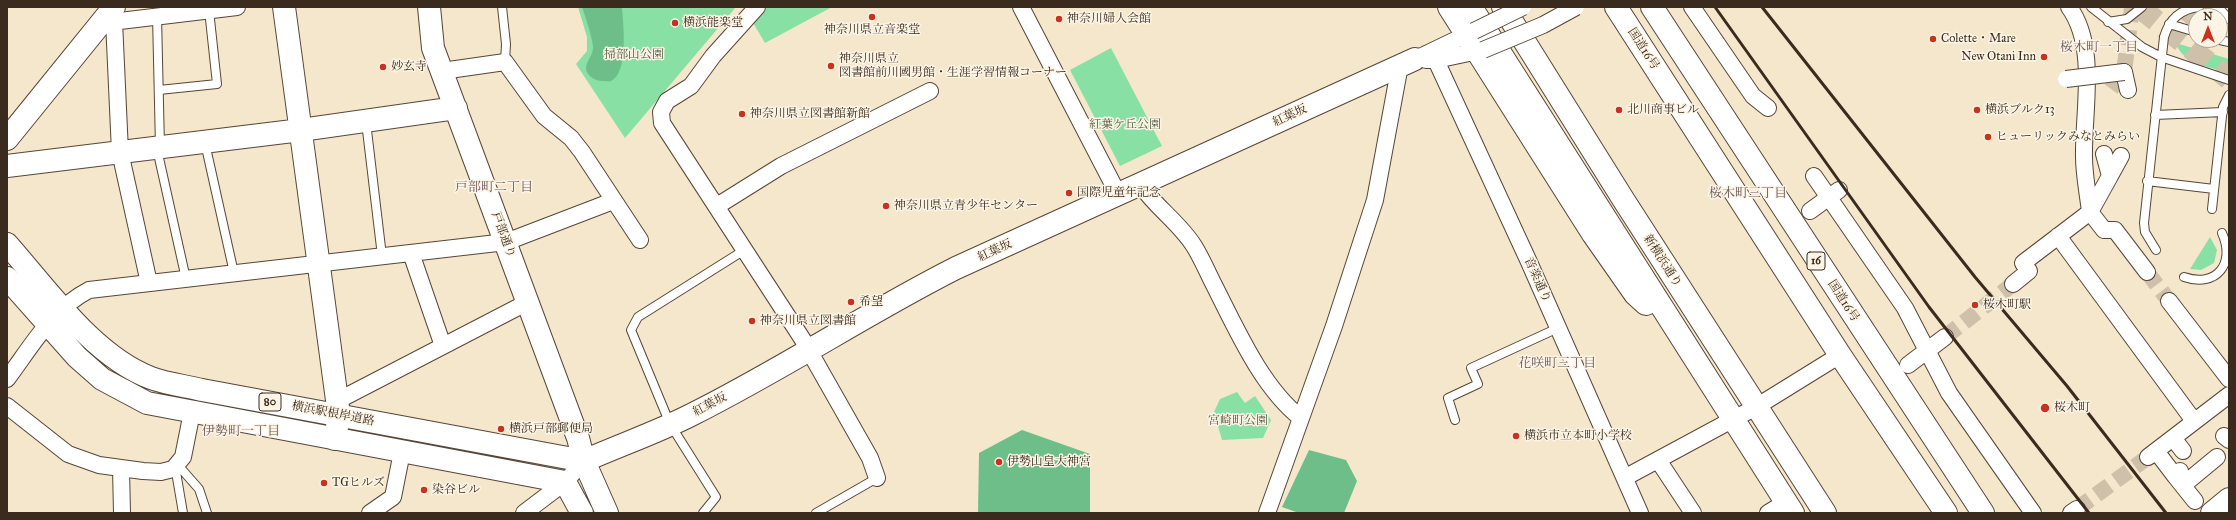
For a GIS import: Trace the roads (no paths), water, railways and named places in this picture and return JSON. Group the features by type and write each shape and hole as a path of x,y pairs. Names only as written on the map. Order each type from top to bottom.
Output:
{"main road":[{"path":"284,7 338,408 335,439"},
{"name":"戸部通り","path":"429,7 433,48 578,438 584,461"},
{"path":"1449,7 1475,42 1635,294 1671,323"},
{"path":"1471,7 1733,420 1782,509"},
{"name":"新横浜通り","path":"1503,7 1756,407 1825,513"},
{"name":"国道16号","path":"1616,7 1840,355 1946,513"},
{"name":"国道16号","path":"1652,7 1982,513"},
{"path":"7,139 108,14"},
{"name":"紅葉坂","path":"584,461 693,414 810,350 912,290 1140,184 1419,60"},
{"path":"7,166 301,130 456,108"},
{"name":"横浜駅根岸道路","path":"7,244 55,315 77,357 102,379 147,403 565,482"},
{"name":"横浜駅根岸道路","path":"7,278 55,315 110,354 151,378 202,390 338,408 584,461"},
{"path":"584,461 607,513"},
{"path":"565,482 582,513"},
{"path":"2203,507 2229,499"}],"street":[{"path":"149,283 120,152 108,14 157,16 237,7"},
{"path":"757,7 713,56 691,86 667,101 660,117 662,123 746,249 810,350 870,458 876,478"},
{"path":"1021,7 1118,194"},
{"path":"1475,42 1524,7"},
{"path":"1267,513 1375,200 1419,60 1475,42 1544,25 1576,7"},
{"path":"1692,7 1753,96 1768,108"},
{"path":"2069,7 2073,13 2081,34 2086,54 2084,157 2090,212 2104,230 2115,230 2147,272"},
{"name":"音楽通り","path":"1419,60 1558,328 1626,477 1640,513"},
{"path":"442,71 505,62 544,116 571,138 582,152 640,240"},
{"path":"2066,79 2124,72 2128,90"},
{"path":"717,206 781,166 930,91"},
{"path":"2104,154 2110,176"},
{"path":"2013,284 2033,276 2023,263 2090,212 2121,156"},
{"path":"1814,176 1834,194 1905,308 1949,393 2033,513"},
{"path":"1140,184 1147,195 1181,227 1195,247 1248,350 1280,397 1290,409 1301,418"},
{"path":"1810,211 1834,194"},
{"path":"7,379 55,315 88,290 506,242 613,201"},
{"path":"2058,236 2194,421"},
{"path":"411,253 443,346"},
{"path":"2169,301 2229,379"},
{"path":"338,408 443,346 528,302"},
{"path":"1908,365 1945,337"},
{"path":"1626,477 1756,407 1840,355"},
{"path":"2217,457 2188,481 2152,454 2229,395"},
{"path":"7,406 68,454 99,465 121,469 161,472 173,469 182,457 192,412"},
{"path":"2173,438 2184,451"},
{"path":"370,513 393,497 402,452"},
{"path":"1658,460 1693,513"},
{"path":"524,513 565,482 584,461"},
{"path":"121,469 122,513"},
{"path":"2178,473 2203,507"}],"lane":[{"path":"502,7 506,44 505,62"},
{"path":"2091,7 2108,22 2142,47 2161,57 2229,80"},
{"path":"2108,22 2127,19 2142,7"},
{"path":"2156,250 2145,232 2144,223 2164,37 2169,24 2182,12 2198,7"},
{"path":"159,90 217,84 209,10"},
{"path":"157,16 159,90 158,148 186,279"},
{"path":"2169,24 2188,30"},
{"path":"2212,209 2223,112 2229,95"},
{"path":"2155,115 2223,112"},
{"path":"366,121 382,256"},
{"path":"205,142 234,273"},
{"path":"2148,181 2214,189"},
{"path":"2184,277 2201,281 2212,278 2220,273 2226,265 2227,256 2227,246 2222,233"},
{"path":"703,513 716,497 670,424 631,330 638,317 746,249"},
{"path":"1455,420 1448,398 1478,384 1471,368 1558,328"},
{"path":"176,465 183,513"},
{"path":"176,465 199,489 207,513"},
{"path":"816,513 876,478"}],"tunnel":[{"path":"2111,89 2124,72 2132,7"},
{"path":"2139,7 2229,79"},
{"path":"2183,7 2188,11"},
{"path":"2147,272 2169,301"},
{"path":"1945,337 2013,284"},
{"path":"2077,509 2148,457"}],"railway":[{"path":"1715,7 1929,307 2089,513"},
{"path":"1762,7 1975,277 2067,386 2166,513"}],"place":[{"name":"神奈川県立音楽堂","path":"872,17"},
{"name":"神奈川婦人会館","path":"1059,19"},
{"name":"横浜能楽堂","path":"675,23"},
{"name":"Colette・Mare","path":"1933,39"},
{"name":"New Otani Inn","path":"2044,57"},
{"name":"神奈川県立 図書館前川國男館・生涯学習情報コーナー","path":"831,66"},
{"name":"妙玄寺","path":"383,67"},
{"name":"北川商事ビル","path":"1619,110"},
{"name":"横浜ブルク13","path":"1977,110"},
{"name":"神奈川県立図書館新館","path":"742,114"},
{"name":"ヒューリックみなとみらい","path":"1988,137"},
{"name":"国際児童年記念","path":"1069,193"},
{"name":"神奈川県立青少年センター","path":"886,206"},
{"name":"希望","path":"851,302"},
{"name":"桜木町駅","path":"1975,305"},
{"name":"神奈川県立図書館","path":"752,321"},
{"name":"桜木町","path":"2045,408"},
{"name":"横浜戸部郵便局","path":"501,429"},
{"name":"横浜市立本町小学校","path":"1516,436"},
{"name":"伊勢山皇大神宮","path":"999,462"},
{"name":"TGヒルズ","path":"324,483"},
{"name":"染谷ビル","path":"424,490"}],"district":[{"name":"桜木町一丁目","path":"2099,48"},
{"name":"戸部町二丁目","path":"494,188"},
{"name":"桜木町三丁目","path":"1748,194"},
{"name":"花咲町三丁目","path":"1557,364"},
{"name":"伊勢町一丁目","path":"241,432"}],"park label":[{"name":"掃部山公園","path":"634,55"},
{"name":"紅葉ケ丘公園","path":"1125,125"},
{"name":"宮崎町公園","path":"1238,421"}]}
